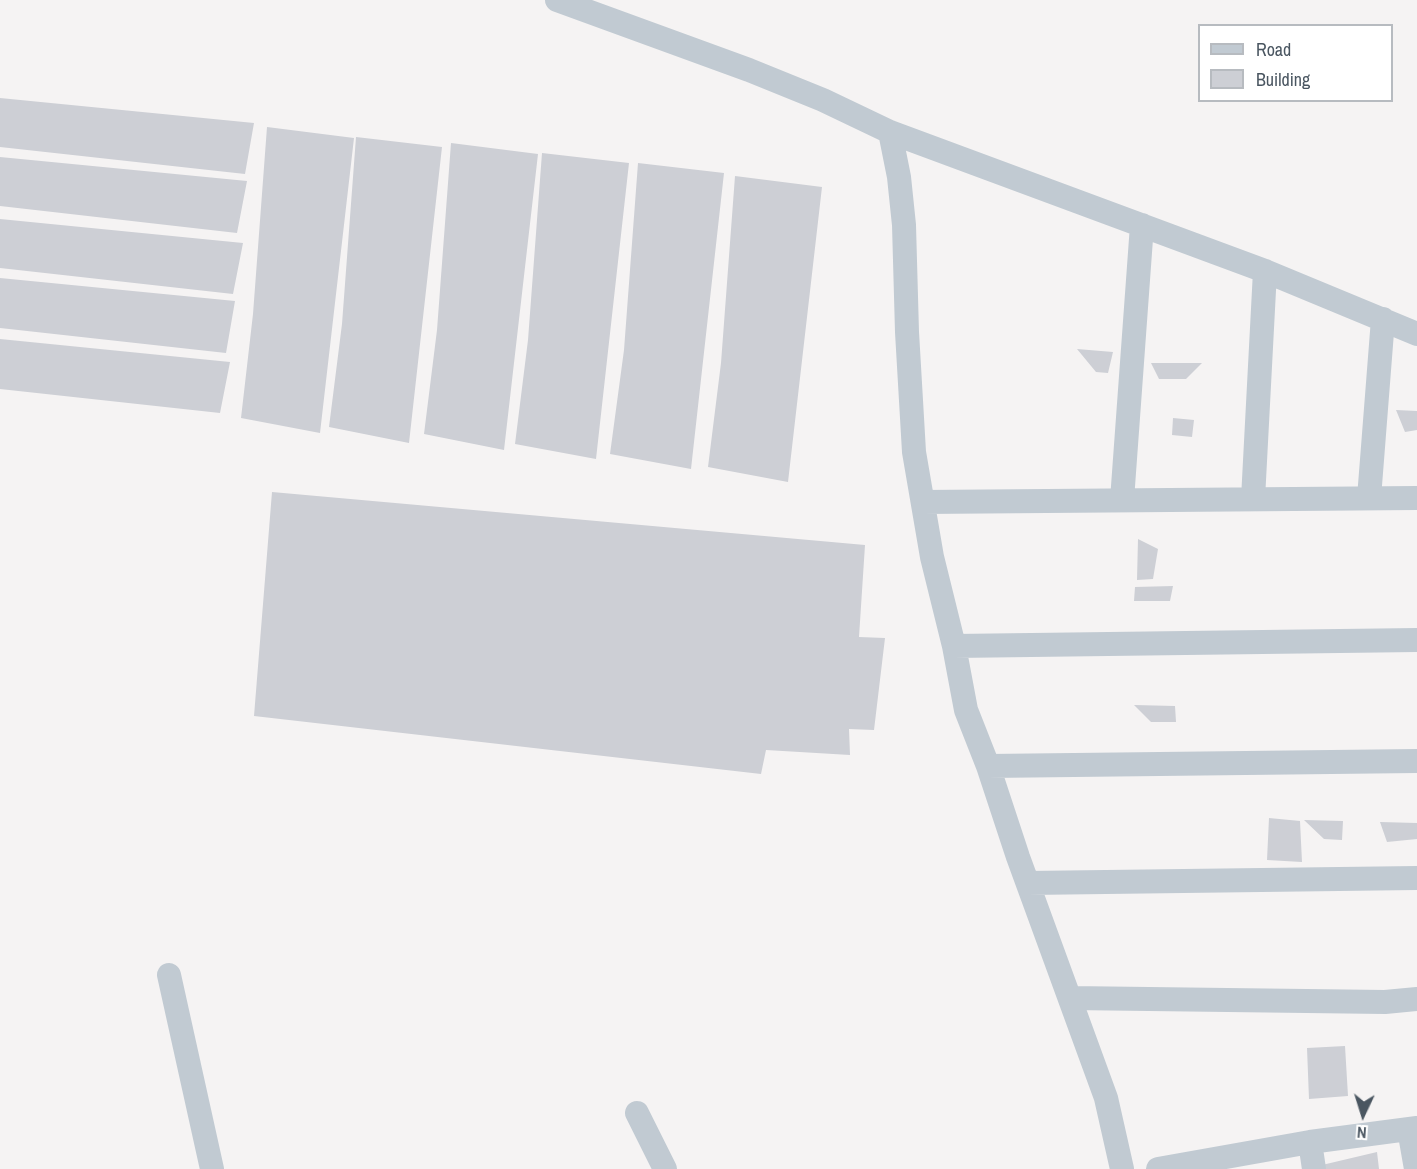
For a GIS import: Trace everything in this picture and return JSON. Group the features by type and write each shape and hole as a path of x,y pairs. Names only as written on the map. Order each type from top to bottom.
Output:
{"street":[{"path":"557,0 749,70 823,100 890,132 1265,271 1417,334"},
{"path":"890,132 899,177 904,225 914,452 932,557 954,646 966,710 1106,1098 1122,1169"},
{"path":"1122,500 1142,225"},
{"path":"1253,499 1265,271"},
{"path":"1369,498 1383,319"},
{"path":"923,502 1417,498"},
{"path":"954,646 1417,640"},
{"path":"988,766 1417,761"},
{"path":"1028,883 1417,878"},
{"path":"168,975 212,1169"},
{"path":"1070,998 1385,1002 1417,999"},
{"path":"637,1113 665,1169"},
{"path":"1158,1169 1310,1142 1413,1128 1416,1169"},
{"path":"1310,1142 1314,1169"}],"building":[{"path":"0,98 254,123 245,174 0,147"},
{"path":"267,127 354,138 320,433 241,418 253,314"},
{"path":"356,137 442,147 409,443 329,427 342,324"},
{"path":"451,143 538,154 504,450 424,434 437,330"},
{"path":"542,153 629,163 596,459 515,444 528,340"},
{"path":"0,157 247,181 237,233 0,206"},
{"path":"638,163 724,173 691,469 610,454 624,350"},
{"path":"735,176 822,187 788,482 708,467 721,363"},
{"path":"0,219 243,243 233,294 0,268"},
{"path":"0,278 235,301 226,353 0,328"},
{"path":"0,339 230,362 220,413 0,389"},
{"path":"1077,349 1113,352 1108,373 1096,372"},
{"path":"1151,363 1202,363 1186,379 1159,379"},
{"path":"1396,410 1417,411 1417,430 1405,432"},
{"path":"1173,418 1194,420 1192,437 1172,435"},
{"path":"272,492 865,545 859,637 885,638 874,730 849,729 850,755 766,750 761,774 254,716"},
{"path":"1138,539 1158,549 1153,579 1137,580"},
{"path":"1173,586 1170,601 1134,601 1135,587"},
{"path":"1134,705 1175,706 1176,722 1151,722"},
{"path":"1269,818 1300,821 1302,862 1267,860"},
{"path":"1304,820 1343,821 1342,840 1324,839"},
{"path":"1380,822 1417,823 1417,839 1387,842"},
{"path":"1345,1046 1348,1096 1309,1099 1307,1048"},
{"path":"1377,1152 1379,1169 1322,1169 1322,1165"}]}
